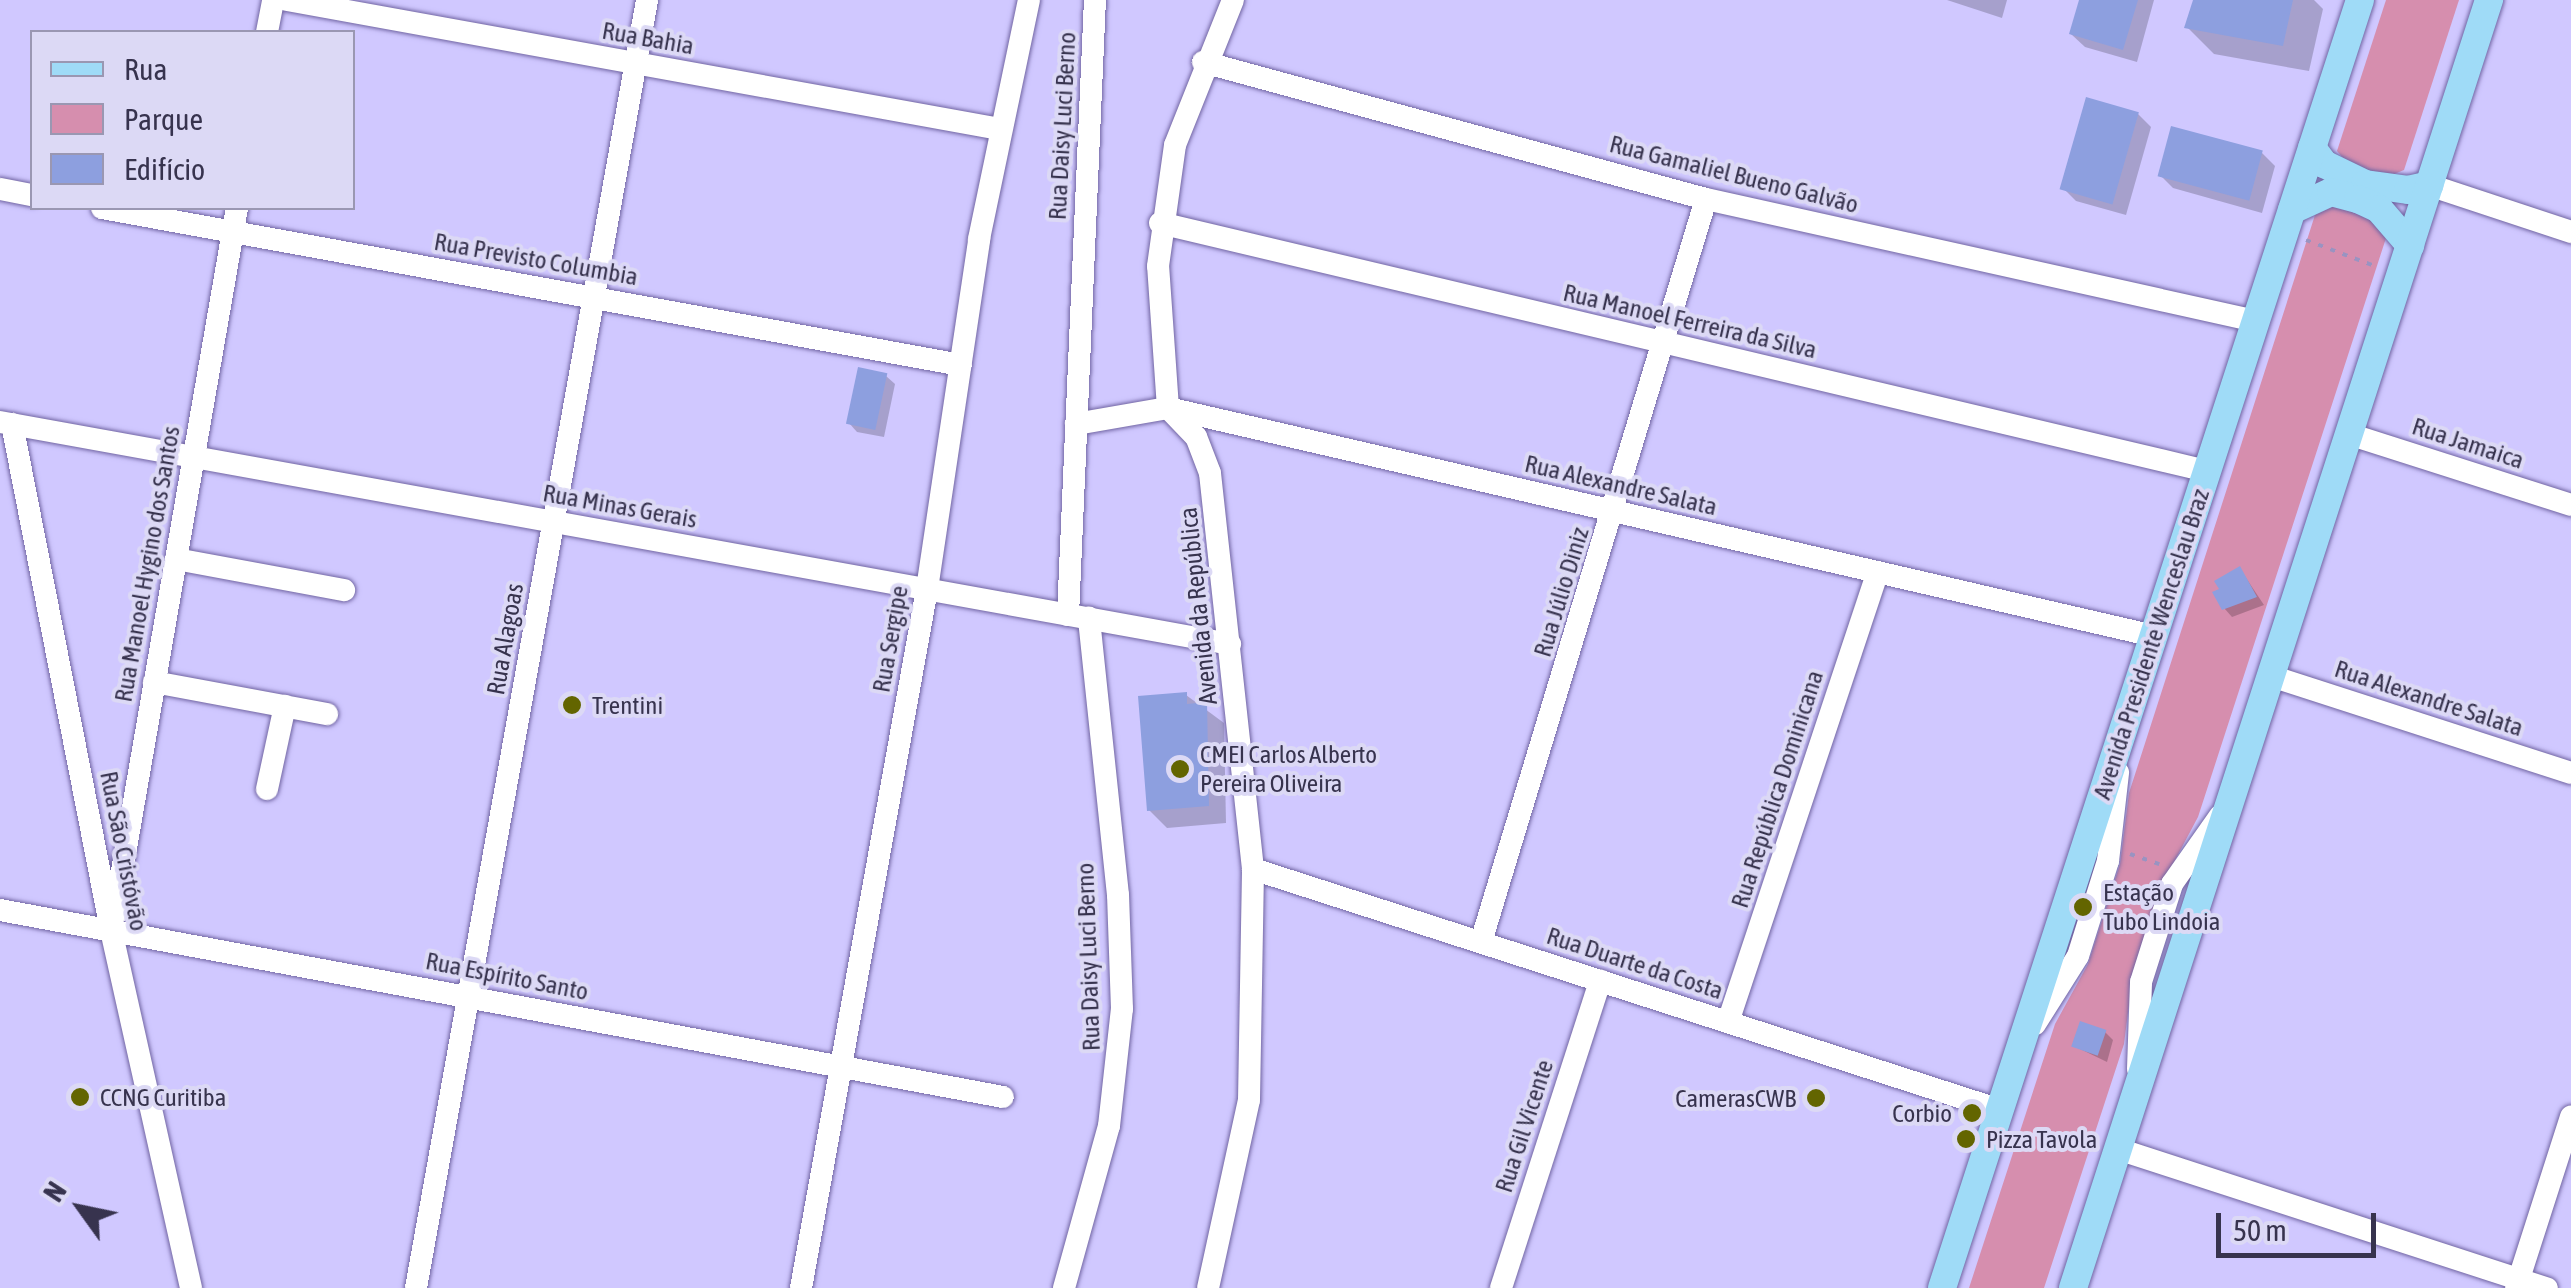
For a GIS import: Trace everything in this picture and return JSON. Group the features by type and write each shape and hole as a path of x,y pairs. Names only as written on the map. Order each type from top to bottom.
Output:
{"main road":[{"name":"Avenida Presidente Wenceslau Braz","path":"1942,1288 2360,0"},
{"path":"2072,1288 2489,0"},
{"path":"2312,148 2324,164 2365,184 2408,190 2429,186"},
{"path":"2288,221 2332,192 2380,209 2410,245"}],"street":[{"path":"267,30 273,0"},
{"name":"Rua Bahia","path":"287,0 1000,129"},
{"name":"Rua Alagoas","path":"416,1288 647,0"},
{"name":"Rua Sergipe","path":"801,1288 927,589 1000,129 1029,0"},
{"name":"Rua Daisy Luci Berno","path":"1064,1288 1109,1126 1122,1009 1118,894 1079,617 1076,424 1095,0"},
{"path":"1168,408 1159,337 1160,223 1175,145 1203,62 1232,0"},
{"name":"Rua Gamaliel Bueno Galvão","path":"1203,62 1706,199 2256,321"},
{"path":"2429,186 2571,232"},
{"path":"0,189 30,195"},
{"name":"Rua Júlio Diniz","path":"1481,942 1706,199"},
{"name":"Rua Previsto Columbia","path":"113,210 960,364"},
{"name":"Rua Manoel Hygino dos Santos","path":"111,930 237,210"},
{"name":"Rua Manoel Ferreira da Silva","path":"1160,223 2207,471"},
{"name":"Rua Alexandre Salata","path":"1076,424 1168,408 2154,636"},
{"name":"Avenida da República","path":"1168,408 1206,454 1253,869 1249,1100 1208,1288"},
{"name":"Rua Minas Gerais","path":"6,423 1230,644"},
{"name":"Rua São Cristóvão","path":"6,423 111,930 191,1288"},
{"name":"Rua Jamaica","path":"2349,434 2571,506"},
{"path":"176,559 344,590"},
{"name":"Rua República Dominicana","path":"1728,1022 1878,572"},
{"name":"Rua Alexandre Salata","path":"2270,676 2571,773"},
{"path":"154,682 327,714"},
{"path":"267,789 285,706"},
{"path":"2020,1048 2078,956 2110,848 2122,735"},
{"path":"2137,1088 2141,982 2181,871 2229,803"},
{"name":"Rua Duarte da Costa","path":"1253,869 2000,1110"},
{"name":"Rua Espírito Santo","path":"0,910 1003,1097"},
{"name":"Rua Gil Vicente","path":"1501,1288 1600,981"},
{"path":"2517,1283 2571,1117"},
{"path":"2118,1149 2517,1283 2548,1288"}],"path":[{"path":"2288,221 2400,276"},
{"path":"2110,848 2181,871"}],"green space":[{"path":"2386,0 2459,0 2404,170 2387,177 2349,165 2337,151"},
{"path":"2331,205 2376,220 2387,235 2198,817 2165,879 2132,981 2124,1044 2044,1288 1969,1288 2055,1024 2088,964 2120,864 2129,793 2315,215"}],"building":[{"path":"2079,0 2138,0 2123,50 2069,34"},
{"path":"2193,0 2293,0 2283,46 2184,28"},
{"path":"2086,97 2139,112 2112,204 2060,189"},
{"path":"2171,126 2263,151 2249,201 2158,176"},
{"path":"858,367 887,373 875,430 846,424"},
{"path":"2240,566 2257,597 2222,610 2212,592 2219,589 2214,581"},
{"path":"1187,692 1187,704 1207,702 1209,806 1147,811 1138,696"},
{"path":"2080,1021 2106,1030 2098,1056 2071,1047"}],"place":[{"name":"Trentini","path":"572,705"},
{"name":"CMEI Carlos Alberto Pereira Oliveira","path":"1180,769"},
{"name":"Estação Tubo Lindoia","path":"2083,907"},
{"name":"CCNG Curitiba","path":"80,1097"},
{"name":"CamerasCWB","path":"1816,1098"},
{"name":"Corbio","path":"1972,1113"},
{"name":"Pizza Tavola","path":"1966,1139"}]}
